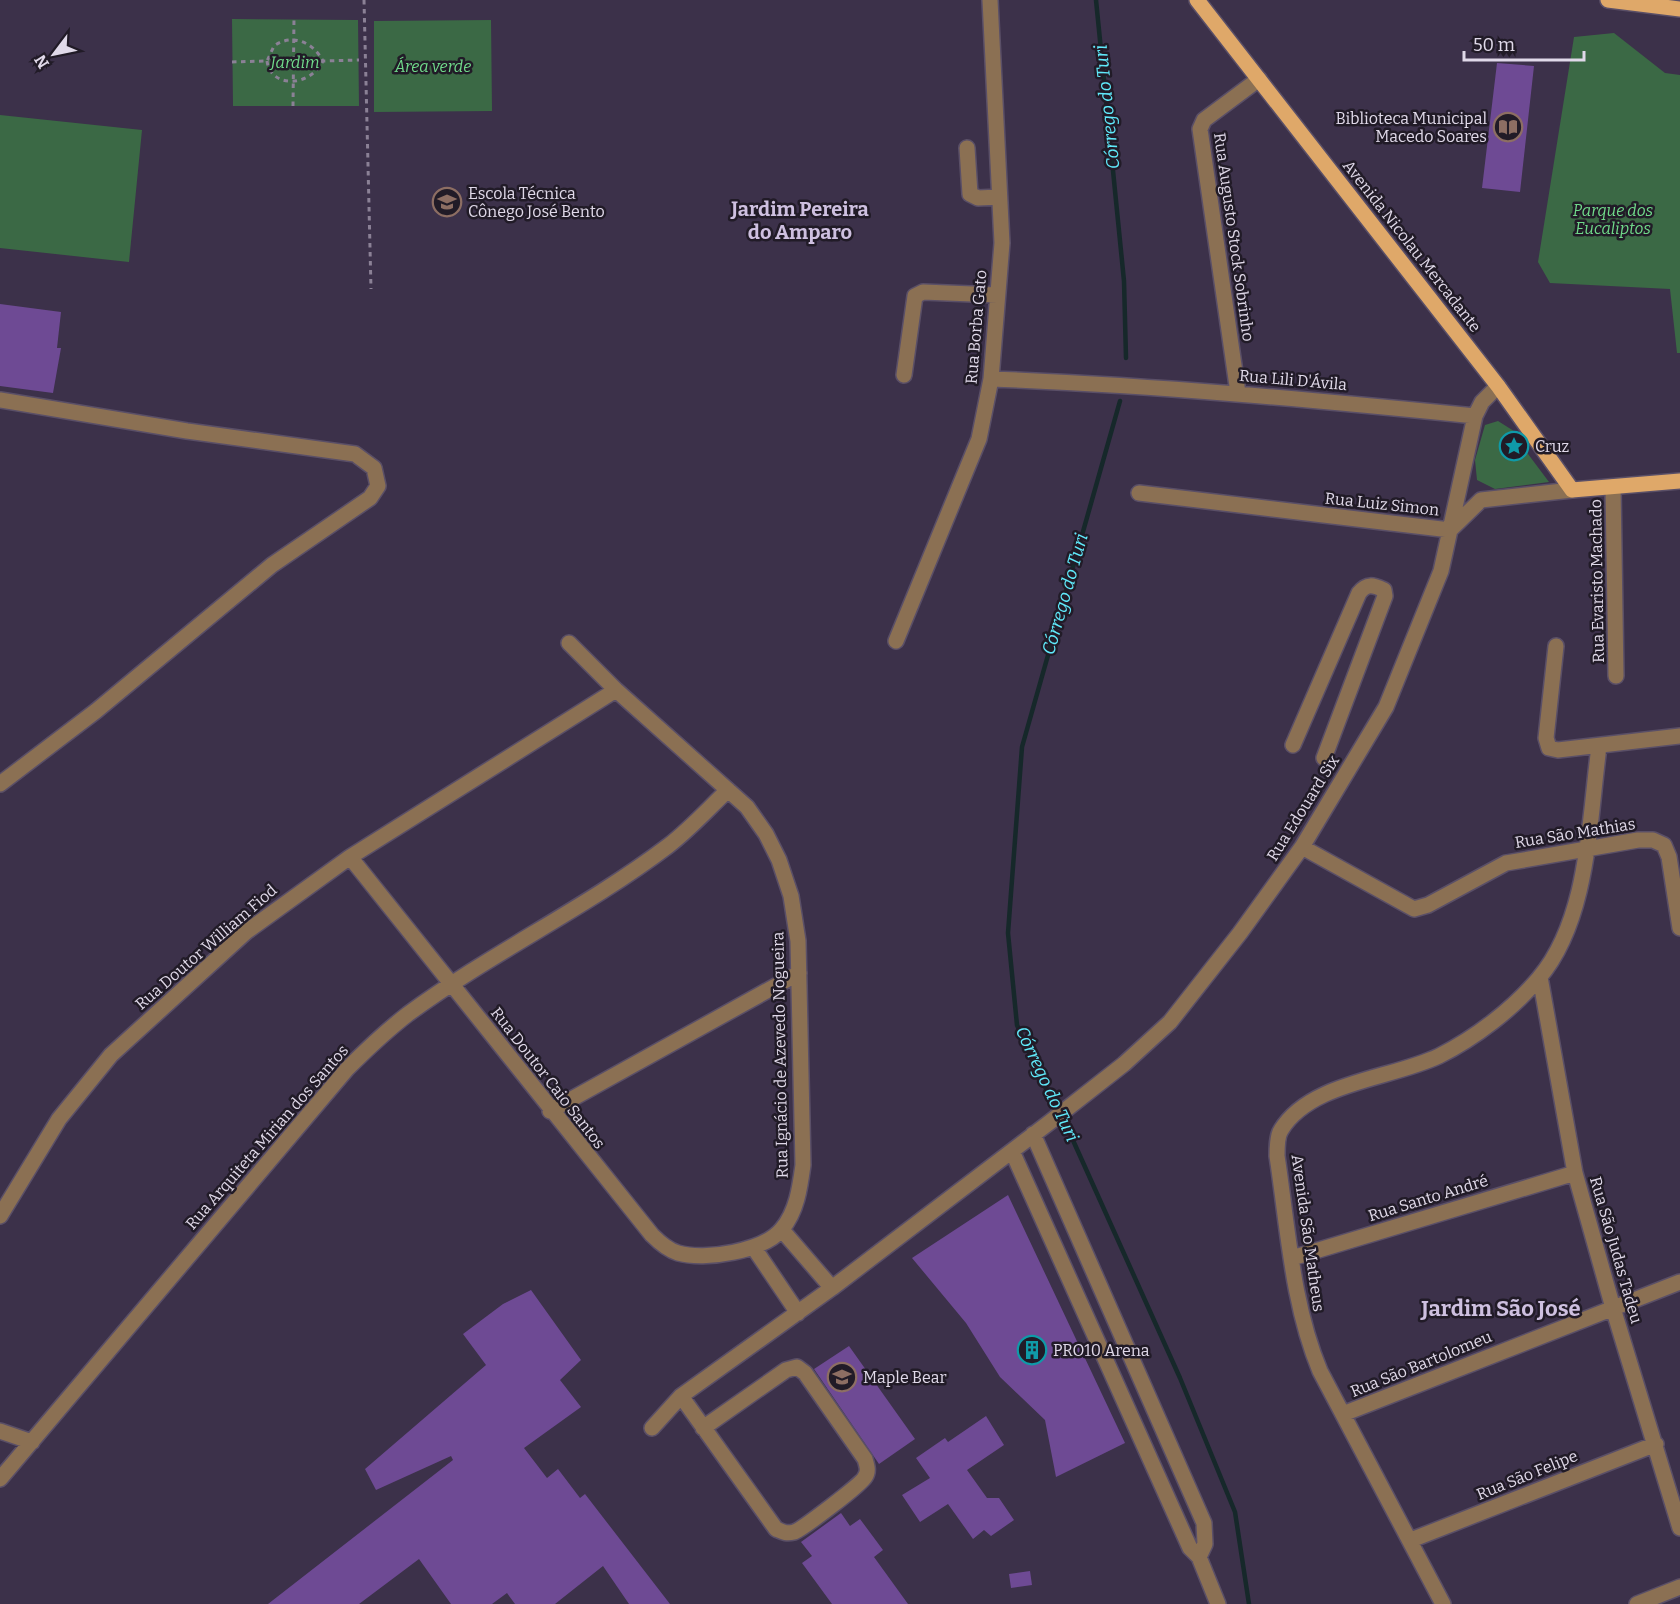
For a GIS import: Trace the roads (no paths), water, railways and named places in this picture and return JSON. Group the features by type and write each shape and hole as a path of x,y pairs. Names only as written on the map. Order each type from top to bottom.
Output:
{"main road":[{"name":"Avenida Nicolau Mercadante","path":"1197,0 1498,386 1572,490"},
{"path":"1608,0 1680,9"},
{"path":"1572,490 1680,481"}],"street":[{"name":"Rua Borba Gato","path":"896,641 979,439 991,379 1002,243 990,0"},
{"name":"Rua Augusto Stock Sobrinho","path":"1238,393 1200,129 1204,120 1259,79"},
{"path":"967,148 970,194 978,198 999,197"},
{"path":"904,375 915,296 923,292 998,295"},
{"name":"Rua Lili D'Ávila","path":"991,379 1109,383 1474,416"},
{"path":"1474,416 1482,402 1498,386"},
{"path":"0,400 187,431 355,454 374,468 378,486 370,498 272,565 96,711 0,784"},
{"name":"Rua Edouard Six","path":"652,1428 681,1396 832,1288 1050,1122 1124,1064 1170,1022 1240,933 1302,847 1386,707 1441,571 1474,416"},
{"path":"1462,476 1481,500 1572,490"},
{"name":"Rua Evaristo Machado","path":"1613,487 1616,676"},
{"name":"Rua Luiz Simon","path":"1139,494 1450,530 1481,500"},
{"path":"1293,745 1359,593 1364,587 1372,585 1384,590 1385,596 1324,758"},
{"name":"Rua Ignácio de Azevedo Nogueira","path":"569,643 616,690 728,790 753,816 779,860 791,896 798,941 803,1165 799,1198 782,1230 754,1248"},
{"path":"1556,646 1546,738 1549,748 1558,750 1599,747 1680,736"},
{"name":"Rua Doutor William Fiod","path":"0,1216 59,1119 111,1055 246,932 350,857 616,690"},
{"name":"Avenida São Matheus","path":"1443,1604 1343,1414 1306,1338 1277,1156 1279,1131 1296,1110 1317,1096 1406,1070 1441,1055 1472,1036 1509,1008 1540,977 1571,920 1586,848 1599,747"},
{"name":"Rua Arquiteta Mirian dos Santos","path":"0,1479 347,1069 406,1016 451,984 637,868 677,838 728,790"},
{"name":"Rua São Mathias","path":"1302,847 1414,909 1428,906 1506,863 1586,848 1653,840 1664,844 1672,872 1680,928"},
{"name":"Rua Doutor Caio Santos","path":"350,857 627,1207 662,1244 678,1253 700,1254 754,1248"},
{"path":"550,1111 799,973"},
{"name":"Rua São Judas Tadeu","path":"1540,977 1575,1173 1613,1308 1680,1528"},
{"path":"1034,1134 1204,1522 1205,1544 1199,1557"},
{"path":"1012,1151 1190,1548 1199,1557 1218,1604"},
{"name":"Rua Santo André","path":"1292,1258 1575,1173"},
{"path":"782,1230 832,1288"},
{"path":"754,1248 798,1312"},
{"name":"Rua São Bartolomeu","path":"1343,1414 1680,1282"},
{"path":"681,1396 703,1428 776,1529 785,1534 797,1532 845,1496 864,1480 868,1470 865,1459 805,1373 797,1368 786,1370 703,1428"},
{"path":"0,1431 32,1442"},
{"name":"Rua São Felipe","path":"1411,1540 1656,1444"},
{"path":"1637,1604 1680,1587"}],"waterway":[{"name":"Córrego do Turi","path":"1096,0 1124,281 1126,358"},
{"name":"Córrego do Turi","path":"1120,401 1022,747 1008,933 1017,1025 1039,1076 1067,1127 1180,1378 1235,1512 1249,1604"}],"place":[{"name":"Biblioteca Municipal Macedo Soares","path":"1508,127"},
{"name":"Escola Técnica Cônego José Bento","path":"447,202"},
{"name":"Cruz","path":"1514,446"},
{"name":"PRO10 Arena","path":"1032,1350"},
{"name":"Maple Bear","path":"842,1377"}],"district":[{"name":"Jardim Pereira do Amparo","path":"800,220"},
{"name":"Jardim São José","path":"1501,1308"}],"park label":[{"name":"Jardim","path":"295,62"},
{"name":"Área verde","path":"433,66"},
{"name":"Parque dos Eucaliptos","path":"1613,219"}]}
